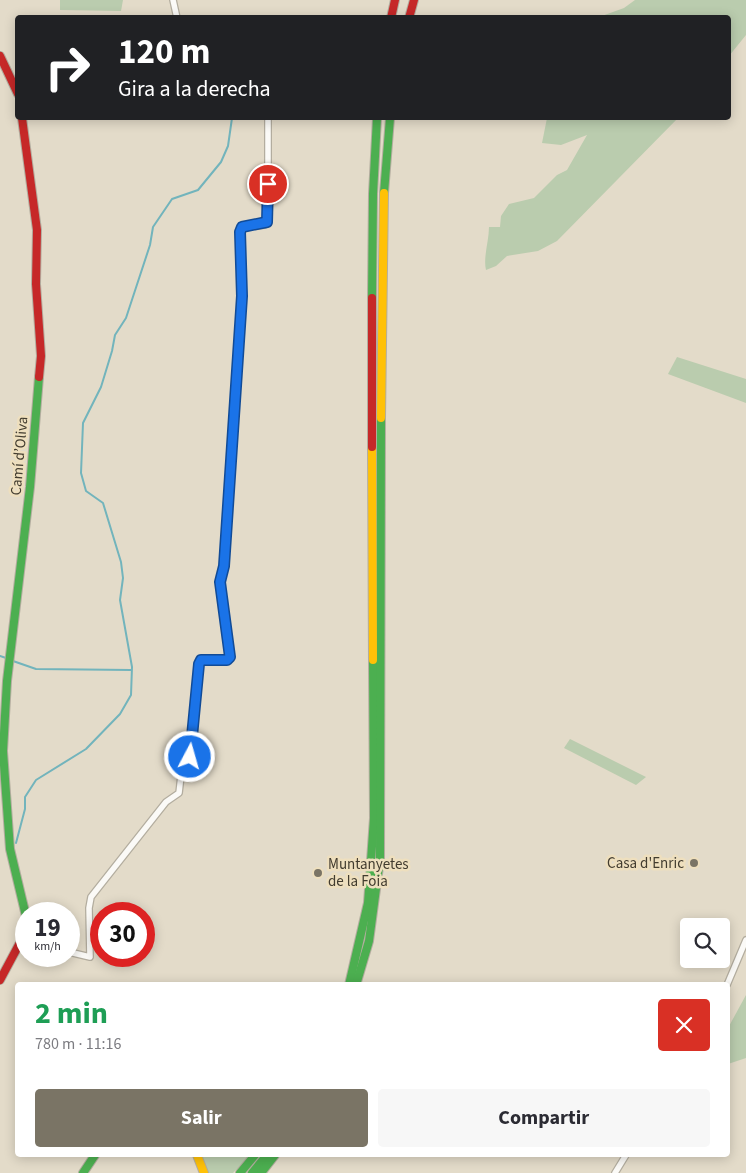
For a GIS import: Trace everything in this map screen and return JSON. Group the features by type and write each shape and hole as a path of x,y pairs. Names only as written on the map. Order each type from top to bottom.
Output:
{"main road":[{"path":"392,15 395,0"},
{"path":"410,15 414,0"},
{"path":"0,56 15,88"},
{"name":"Camí d’Oliva","path":"22,120 37,230 36,284 41,356 30,487 4,682 2,751 12,860 22,902"},
{"path":"349,982 368,903 374,818 372,360 373,194 376,120"},
{"path":"357,982 369,941 380,859 381,260 386,154 390,120"},
{"path":"0,980 15,956"},
{"path":"346,982 354,966"},
{"path":"83,1173 94,1157"},
{"path":"197,1157 204,1173"},
{"path":"256,1172 266,1157"},
{"path":"256,1172 273,1157"},
{"path":"240,1173 253,1158"}],"street":[{"path":"173,0 176,15"},
{"path":"80,955 90,958 89,908 91,897 166,802 179,793 182,767 190,757 199,664 201,660 227,660 230,657 220,582 224,566 242,296 240,232 242,227 265,225 268,220 268,120"},
{"path":"728,982 746,940"},
{"path":"615,1173 625,1157"}],"green space":[{"path":"60,0 123,0 121,11 60,10"},
{"path":"635,0 746,0 746,35 731,54 731,15 605,15 624,8"},
{"path":"547,120 676,120 557,241 538,251 507,256 496,266 486,270 485,260 489,227 500,227 501,216 509,204 534,198 557,175 567,170 587,135 561,145 542,143"},
{"path":"677,357 746,379 746,403 668,374"},
{"path":"570,739 646,777 636,785 564,748"},
{"path":"746,995 746,1058 730,1063 730,1024"},
{"path":"202,1157 248,1157 233,1173 207,1173"}],"waterway":[{"path":"16,843 25,809 25,797 36,780 86,749 120,714 131,695 132,667 120,600 123,578 121,562 103,503 86,491 81,473 83,423 101,387 115,335 126,318 150,245 153,227 172,199 198,190 221,162 228,146 232,120"},
{"path":"0,656 6,658"},
{"path":"13,661 36,669 131,670"}],"traffic: fast":[{"path":"372,298 373,194 377,120"},
{"path":"384,193 390,120"},
{"path":"23,902 10,849 3,751 7,681 30,487 39,377"},
{"path":"357,982 369,941 380,859 381,418"},
{"path":"350,982 368,903 374,818 373,660"},
{"path":"83,1173 94,1157"},
{"path":"240,1173 253,1157"},
{"path":"252,1173 265,1157"},
{"path":"261,1173 273,1157"}],"traffic: slow":[{"path":"381,418 384,193"},
{"path":"372,447 373,660"},
{"path":"198,1157 204,1173"}],"traffic: jam":[{"path":"392,15 395,0"},
{"path":"410,15 414,0"},
{"path":"0,56 15,88"},
{"path":"22,120 37,230 36,284 41,356 39,377"},
{"path":"372,298 372,447"},
{"path":"0,980 15,952"}],"place":[{"name":"Casa d'Enric","path":"694,863"},
{"name":"Muntanyetes de la Foia","path":"318,873"}],"route":[{"path":"190,757 199,664 201,660 227,660 230,657 220,582 224,566 224,539 242,296 243,278 240,230 244,226 265,225 267,222 268,184"}]}
